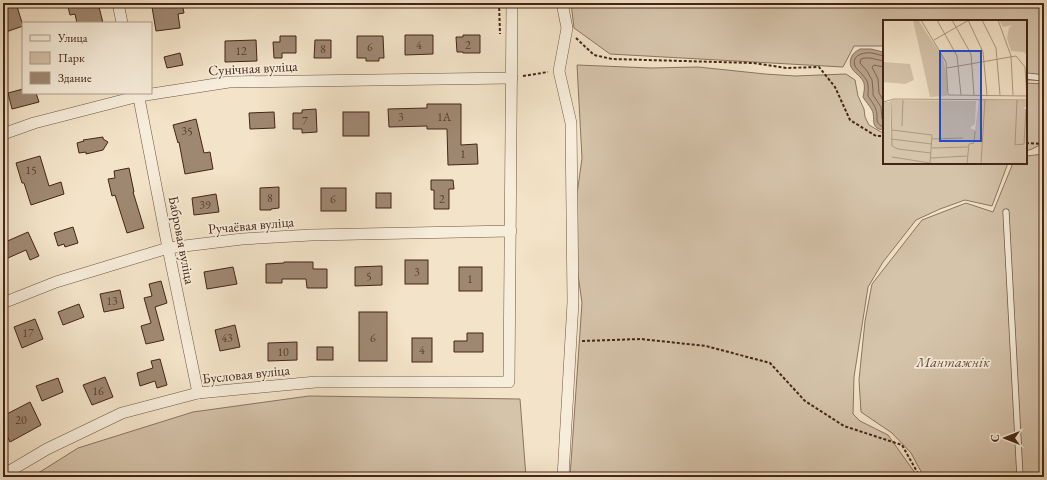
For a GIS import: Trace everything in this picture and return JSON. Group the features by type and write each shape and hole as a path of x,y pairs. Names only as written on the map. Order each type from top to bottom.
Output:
{"street":[{"path":"118,3 122,22"},
{"path":"511,231 512,3"},
{"path":"562,3 567,28 559,71 571,123 573,302 563,477"},
{"name":"Сунічная вуліца","path":"152,92 230,82 512,78"},
{"name":"Сунічная вуліца","path":"3,134 34,123 138,94"},
{"name":"Бабровая вуліца","path":"138,94 198,393"},
{"name":"Ручаёвая вуліца","path":"3,302 56,282 168,248 242,239 311,235 511,231"},
{"name":"Бусловая вуліца","path":"3,475 47,449 122,413 198,393 316,382 509,382 511,231"}],"lane":[{"path":"1027,76 1044,78"},
{"path":"1006,212 1020,477"}],"path":[{"path":"567,28 594,56 612,59 753,64 786,68 819,67 835,87 850,120 876,136 883,136"},
{"path":"512,78 559,71"},
{"path":"1027,143 1044,144"},
{"path":"571,341 641,339 706,346 770,363 804,401 844,426 902,445 920,477"}],"green space":[{"path":"571,3 1044,3 1044,80 1027,80 1027,20 883,20 883,47 854,46 843,67 610,54 574,28"},
{"path":"577,65 651,68 698,67 795,76 846,74 855,80 858,96 869,125 883,132 883,164 1008,164 992,206 965,200 916,220 883,262 868,287 854,377 853,414 860,421 888,435 918,477 570,477 582,303 572,231 582,158"},
{"path":"1027,83 1044,84 1044,143 1027,151"},
{"name":"Мантажнік","path":"1044,154 1044,477 924,477 911,453 892,433 861,412 859,380 865,321 872,284 922,220 966,203 993,212 1013,164 1027,164 1027,156"},
{"path":"309,396 520,399 526,477 32,477 78,448 193,412"}],"water":[{"path":"860,49 871,49 883,52 883,130 876,128 872,110 863,97 864,83 852,69 850,62 854,53"}],"building":[{"path":"16,3 22,26 3,33 3,7"},
{"path":"67,3 98,3 103,22 77,22 75,14 70,15"},
{"path":"182,3 184,13 178,14 180,28 156,31 152,7"},
{"path":"405,35 433,35 433,54 405,55"},
{"path":"463,35 480,35 480,53 457,52 456,37 463,37"},
{"path":"280,36 296,36 296,53 282,53 282,58 274,58 273,42 280,42"},
{"path":"357,36 383,36 384,58 379,58 379,61 366,61 366,58 357,58"},
{"path":"256,40 257,61 225,62 225,41"},
{"path":"315,40 331,40 331,58 314,58"},
{"path":"180,53 183,65 167,68 164,57"},
{"path":"22,89 22,94 36,94 39,102 12,109 8,93"},
{"path":"427,104 461,104 461,145 477,144 478,164 448,165 447,129 427,129 427,126 389,127 388,109 427,108"},
{"path":"316,109 317,132 302,133 302,129 293,129 293,113 302,113 302,110"},
{"path":"274,112 275,128 250,129 249,113"},
{"path":"343,112 369,112 369,136 343,136"},
{"path":"196,119 204,153 210,152 213,169 185,174 179,142 178,143 173,125"},
{"path":"103,137 103,139 108,142 103,150 86,154 86,152 79,153 77,143 84,141 83,140"},
{"path":"40,156 49,186 61,182 64,194 31,205 16,163"},
{"path":"129,168 133,192 144,228 127,233 115,195 112,196 108,179 115,178 114,171"},
{"path":"431,180 453,180 454,189 449,189 449,209 434,209 434,190 431,190"},
{"path":"279,187 279,208 260,210 260,188"},
{"path":"321,188 346,188 346,211 321,211"},
{"path":"376,193 391,193 391,208 376,208"},
{"path":"216,194 219,212 194,215 192,198"},
{"path":"73,227 78,243 65,247 64,244 58,246 54,233"},
{"path":"28,232 39,256 30,260 26,250 8,258 3,248 3,243"},
{"path":"405,260 428,260 428,284 405,284"},
{"path":"284,262 313,262 313,269 327,269 327,288 307,288 306,279 282,279 282,283 266,283 266,264"},
{"path":"382,266 382,285 355,286 355,267"},
{"path":"233,267 237,284 207,289 204,272"},
{"path":"459,267 482,267 482,291 459,291"},
{"path":"161,281 167,303 155,307 164,340 146,344 141,326 151,323 144,298 152,296 149,284"},
{"path":"120,290 124,308 104,312 100,294"},
{"path":"79,304 84,317 63,325 58,312"},
{"path":"359,312 387,312 387,361 359,361"},
{"path":"35,319 43,339 22,348 14,327"},
{"path":"235,325 240,347 220,351 215,330"},
{"path":"467,333 483,333 483,352 454,352 454,341 467,341"},
{"path":"412,338 432,338 432,362 412,362"},
{"path":"297,342 297,360 268,361 268,343"},
{"path":"317,347 333,347 333,360 317,360"},
{"path":"160,359 167,385 157,388 155,381 140,386 137,373 153,368 151,361"},
{"path":"105,377 113,397 92,405 83,385"},
{"path":"58,378 63,392 42,401 36,386"},
{"path":"30,402 41,425 10,442 3,428 3,416"}]}
